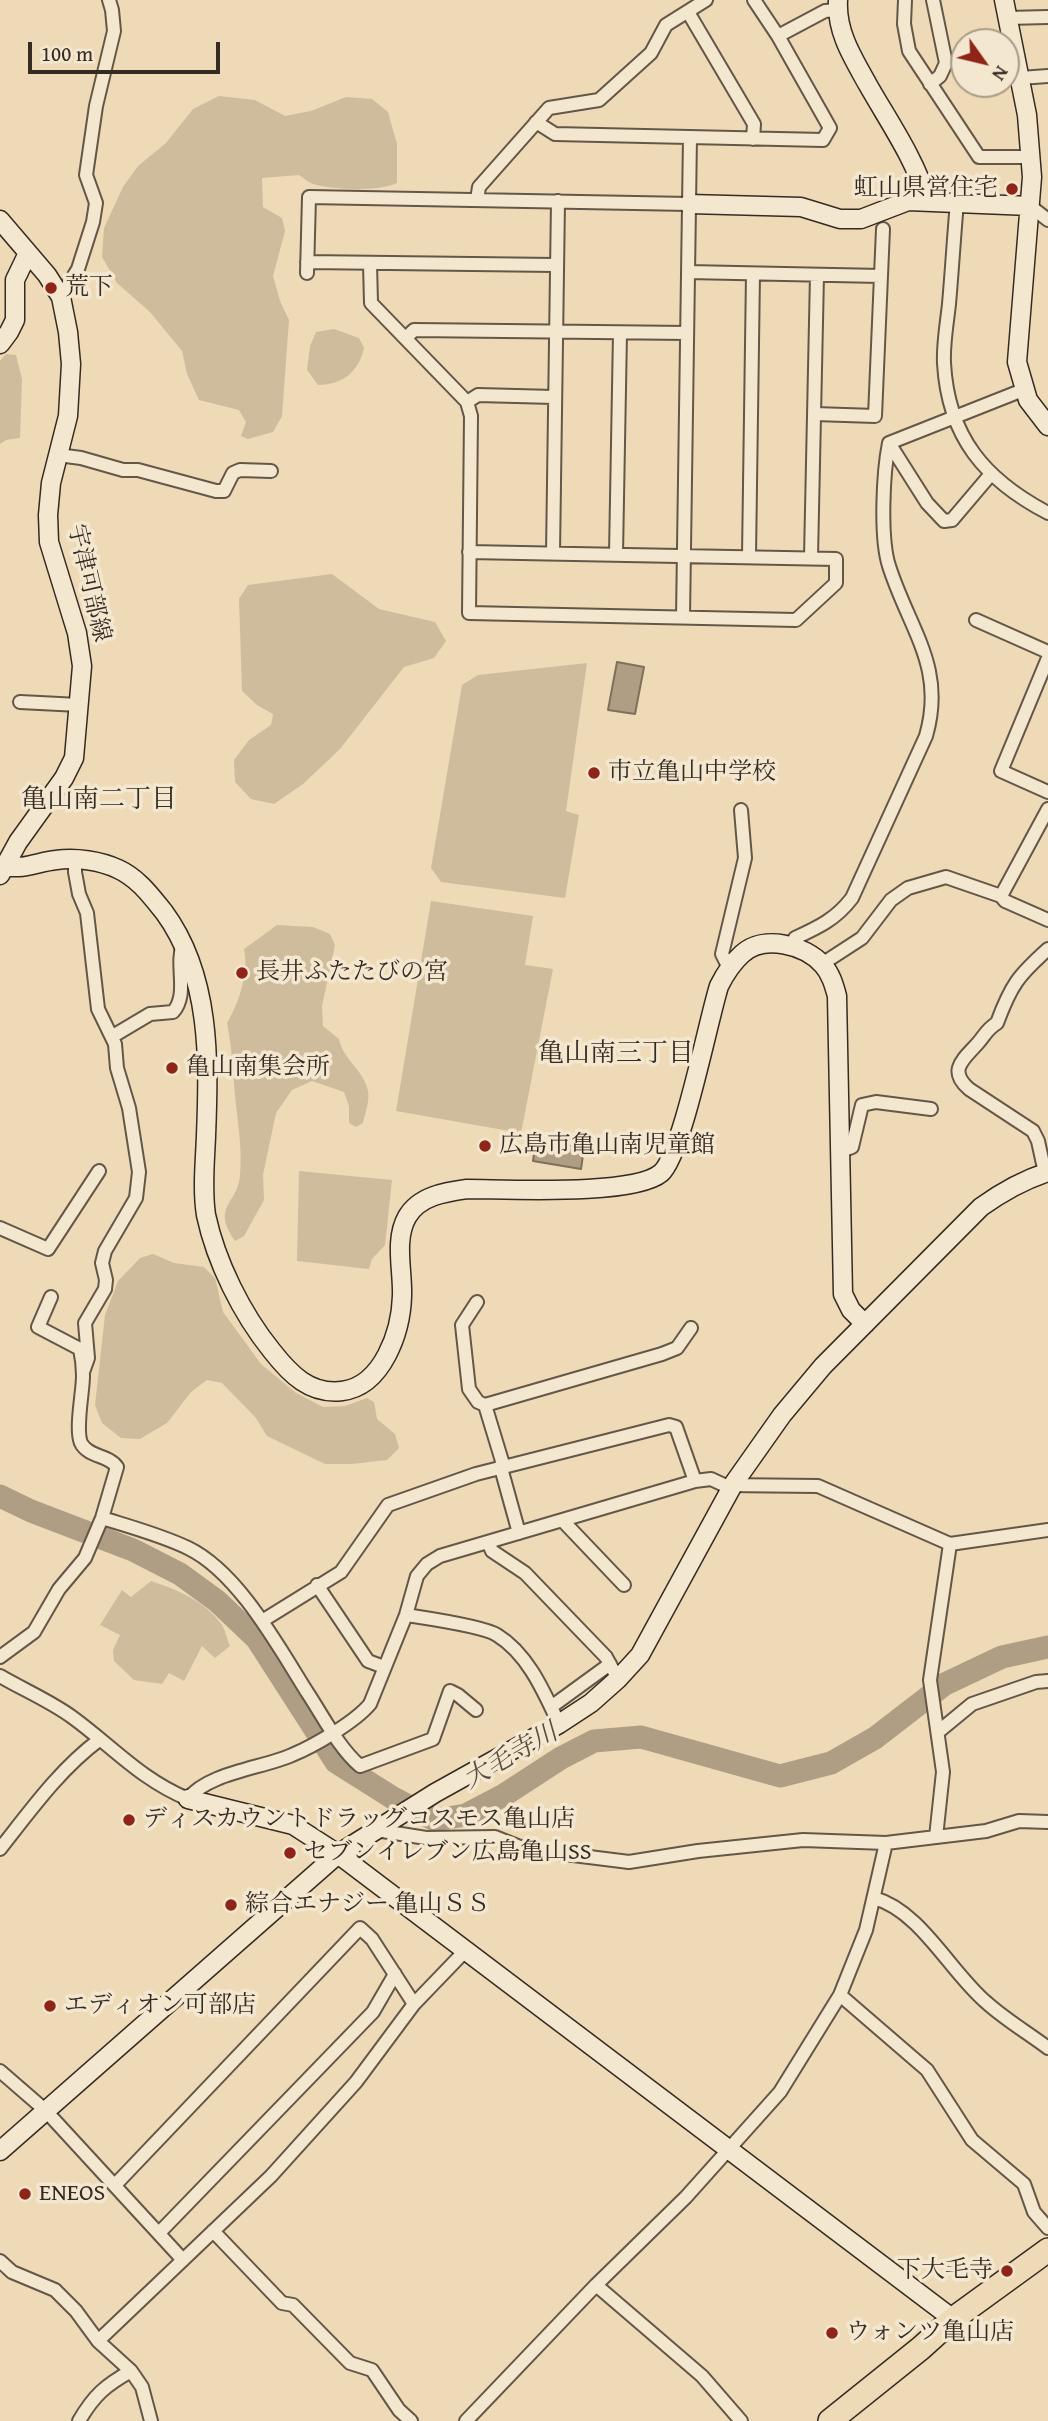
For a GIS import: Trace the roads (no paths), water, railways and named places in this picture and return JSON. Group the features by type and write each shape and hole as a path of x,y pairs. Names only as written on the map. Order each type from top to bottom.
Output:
{"highway":[{"path":"830,2421 953,2319 1048,2250"}],"street":[{"path":"61,297 78,269 93,222 96,203 86,175 96,106 114,31 108,0"},
{"path":"477,200 479,187 549,108 599,100 651,53 666,26 706,0"},
{"path":"536,122 555,134 823,140 830,128 778,36 754,0"},
{"path":"905,0 904,24 909,51 979,156 1031,157"},
{"path":"930,84 940,76 946,63 933,0"},
{"path":"778,36 838,5 841,33 918,172 927,200"},
{"path":"1009,28 1005,9 1048,17"},
{"path":"688,12 754,124 753,139"},
{"path":"1048,76 1020,78 1031,157 1030,206 1017,362 1023,390 1036,412 1048,425"},
{"path":"682,617 690,137"},
{"path":"555,265 370,263 307,267 309,197 801,207 840,219 861,219 908,201 927,200 1030,206 1048,220"},
{"path":"553,552 554,332 558,201"},
{"path":"957,202 944,360 947,394 963,436 982,464 1018,497 1048,513"},
{"name":"宇津可部線","path":"0,220 47,275 61,297 68,332 71,377 68,416 51,483 49,542 77,633 82,666 74,758 64,778 18,842 2,870"},
{"path":"815,414 874,416 883,229"},
{"path":"0,344 15,320 15,280 28,253"},
{"path":"370,263 371,303 467,402 471,416 469,552 469,613 796,620 836,583 836,559 469,552"},
{"path":"688,272 881,276"},
{"path":"749,556 753,274"},
{"path":"811,557 817,275"},
{"path":"406,338 414,330 687,333"},
{"path":"616,554 620,333"},
{"path":"889,443 1023,390"},
{"path":"467,402 478,395 554,397"},
{"path":"889,443 927,503 944,521 952,520 991,474"},
{"path":"791,946 794,938 825,925 840,914 852,898 926,736 932,713 933,688 928,663 889,565 885,544 885,460 889,443"},
{"path":"58,455 81,458 123,470 138,470 216,491 224,491 233,473 240,470 271,471"},
{"path":"976,620 1048,652"},
{"path":"1048,658 1001,771 1048,792"},
{"path":"20,702 79,705"},
{"path":"1002,897 1048,809"},
{"path":"729,968 722,954 745,858 741,810"},
{"path":"2,870 75,859 119,869 151,896 183,944 194,970 207,1040 209,1064 204,1191 212,1237 240,1307 257,1333 296,1379 311,1387 342,1391 369,1378 381,1365 389,1350 402,1297 402,1229 415,1207 444,1192 467,1189 617,1188 648,1181 662,1172 677,1147 719,986 729,968 743,952 757,946 776,943 791,946 822,964 831,978 837,996 843,1294 851,1310 865,1324"},
{"path":"75,859 79,894 87,913 99,1009 113,1036 117,1068 133,1127 139,1172 136,1198 105,1251 102,1263 105,1289 86,1323 88,1358 83,1372"},
{"path":"822,964 862,938 891,900 908,888 946,877 1002,897 1005,901 1048,920"},
{"path":"113,1036 150,1014 173,1012 178,1006 181,996 179,956 183,944"},
{"path":"551,1707 640,1655 734,1483 782,1415 823,1366 981,1207 1025,1180 1046,1173 1033,1131 969,1089 958,1075 959,1065 964,1057 988,1028 997,1023 1015,981 1048,949"},
{"path":"841,1151 852,1147 862,1105 876,1102 931,1109"},
{"path":"0,1228 48,1249 99,1171"},
{"path":"0,1657 34,1632 59,1589 85,1558 101,1520 117,1467 89,1451 81,1443 83,1372 80,1349 38,1327 51,1297"},
{"path":"477,1302 462,1325 469,1389 478,1402 485,1405 662,1354 677,1348 691,1328"},
{"path":"485,1405 519,1533"},
{"path":"262,1621 341,1572 388,1505 476,1474 669,1424 676,1427 695,1481"},
{"path":"188,1799 195,1789 243,1769 299,1752 360,1716 370,1704 406,1615 417,1576 427,1564 440,1556 695,1481 711,1479 724,1485 734,1483 818,1486 950,1544 1048,1530"},
{"path":"101,1520 152,1533 191,1549 220,1571 262,1621 329,1734 360,1766 433,1739 450,1691 476,1710"},
{"path":"563,1521 624,1585"},
{"path":"488,1542 492,1551 526,1573 606,1657 614,1672"},
{"path":"936,1837 943,1772 930,1680 950,1544"},
{"path":"317,1585 368,1661 384,1667"},
{"path":"406,1615 496,1634 514,1650 540,1683 559,1724"},
{"path":"0,2151 338,1854 435,1793 559,1724 591,1703 614,1672"},
{"path":"0,1676 71,1716 163,1789 188,1799 293,1825 338,1854 953,2319"},
{"path":"937,1728 972,1703 1036,1682 1048,1681"},
{"path":"0,1849 42,1797 83,1752 99,1740"},
{"path":"381,1827 426,1838 495,1837 525,1849 629,1862 698,1851 803,1840 886,1843 986,1831 1019,1821 1048,1822"},
{"path":"466,2421 596,2285 686,2197 780,2092 840,1995 866,1930 886,1843"},
{"path":"873,1898 889,1902 909,1917 986,2003 1048,2048"},
{"path":"115,2185 360,1928 372,1939 414,2004"},
{"path":"98,2342 271,2176 356,2082 414,2004 466,1950"},
{"path":"159,2233 373,2011 394,1974"},
{"path":"840,1995 927,2070 972,2140 1024,2184 1034,2212 1048,2228"},
{"path":"0,2071 45,2110 183,2260"},
{"path":"213,2231 282,2304 293,2305 350,2363 372,2370 398,2410 411,2421"},
{"path":"0,2261 12,2272 55,2290 76,2311 98,2342 131,2371 142,2387 151,2421"},
{"path":"596,2285 702,2376 741,2421"},
{"path":"79,2421 87,2407 107,2385 131,2371"}],"waterway":[{"name":"大毛寺川","path":"0,1496 31,1511 133,1550 180,1574 217,1601 257,1639 336,1762 393,1798 435,1820 466,1815 594,1741 641,1737 780,1776 831,1763 875,1738 945,1684 1002,1657 1048,1647"}],"place":[{"name":"虹山県営住宅","path":"1012,189"},
{"name":"荒下","path":"51,288"},
{"name":"市立亀山中学校","path":"594,773"},
{"name":"長井ふたたびの宮","path":"242,973"},
{"name":"亀山南集会所","path":"172,1068"},
{"name":"広島市亀山南児童館","path":"485,1146"},
{"name":"ディスカウントドラッグコスモス亀山店","path":"129,1820"},
{"name":"セブンイレブン広島亀山SS","path":"290,1853"},
{"name":"綜合エナジー 亀山ＳＳ","path":"231,1905"},
{"name":"エディオン可部店","path":"50,2006"},
{"name":"ENEOS","path":"25,2194"},
{"name":"下大毛寺","path":"1007,2271"},
{"name":"ウォンツ亀山店","path":"832,2333"}],"district":[{"name":"亀山南二丁目","path":"99,800"},
{"name":"亀山南三丁目","path":"616,1054"}]}
